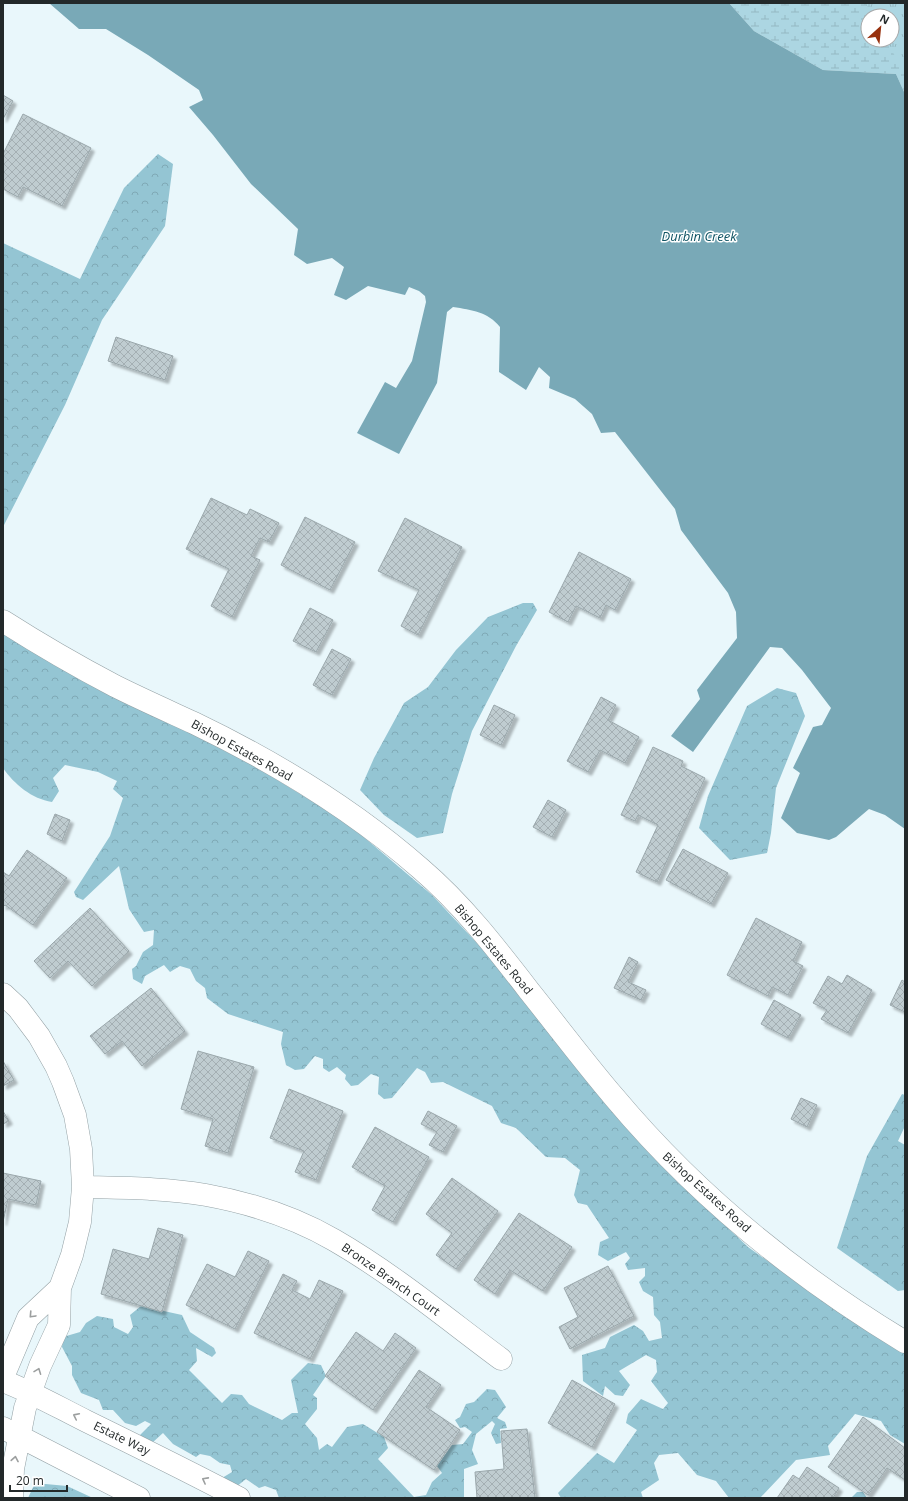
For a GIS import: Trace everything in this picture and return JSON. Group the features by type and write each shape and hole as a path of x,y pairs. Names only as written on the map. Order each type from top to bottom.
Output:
{"street":[{"name":"Bishop Estates Road","path":"3,621 37,642 116,686 195,724 260,758 334,802 386,840 423,870 479,927 570,1043 655,1144 748,1230 825,1290 905,1342"},
{"path":"3,994 18,1008 39,1036 63,1082 75,1115 81,1149 83,1187 80,1222 72,1255 60,1288 59,1325 40,1366 27,1400 11,1433 13,1469 12,1498"},
{"name":"Bronze Branch Court","path":"83,1187 163,1189 207,1195 252,1206 294,1221 333,1239 370,1261 501,1359"},
{"path":"3,1377 28,1318 60,1288"},
{"name":"Estate Way","path":"3,1381 27,1400 65,1410 239,1498"},
{"path":"11,1433 139,1498"}],"green space":[{"path":"729,3 905,3 905,94 896,74 823,70 754,31"},
{"path":"865,3 905,3 905,74 890,48 900,48 900,8 868,8"},
{"path":"158,154 173,164 165,226 102,320 65,405 4,525 3,243 80,279 124,188"},
{"path":"523,603 533,603 537,610 516,646 472,731 452,794 443,833 417,838 384,815 360,790 374,758 404,703 428,687 456,650 488,617"},
{"path":"3,633 72,673 251,764 346,822 432,895 490,957 604,1102 649,1153 748,1247 845,1316 905,1352 905,1444 890,1435 881,1421 855,1414 828,1446 830,1455 796,1460 760,1498 729,1498 716,1481 697,1475 678,1453 659,1455 654,1463 659,1480 641,1492 643,1498 561,1498 558,1493 597,1453 614,1463 637,1430 626,1423 628,1414 641,1399 663,1409 668,1403 651,1381 657,1372 656,1360 646,1355 619,1371 630,1385 623,1396 615,1395 605,1386 603,1396 583,1381 582,1355 605,1348 610,1337 634,1325 643,1331 649,1341 662,1338 660,1322 654,1315 653,1297 643,1291 639,1282 645,1276 645,1268 628,1270 625,1264 630,1258 626,1252 608,1261 598,1255 600,1242 609,1238 587,1205 578,1203 574,1195 580,1170 565,1158 546,1157 516,1128 501,1123 492,1106 443,1082 431,1083 425,1072 417,1068 392,1098 384,1099 378,1094 379,1077 371,1074 358,1085 351,1086 345,1079 346,1075 337,1067 329,1072 323,1068 323,1059 315,1056 304,1069 295,1070 286,1065 281,1044 283,1032 228,1014 207,998 205,988 196,981 190,969 180,966 170,972 164,965 145,976 142,984 133,979 132,969 136,966 143,952 153,945 154,930 144,932 129,909 119,866 83,900 76,897 74,892 110,836 123,798 113,789 117,781 98,772 65,765 53,778 59,791 52,802 37,798 24,790 7,774 3,768"},
{"path":"777,688 796,693 805,716 776,788 771,833 767,853 730,860 699,828 708,796 747,706"},
{"path":"902,1094 905,1095 905,1126 898,1141 905,1145 905,1290 898,1291 837,1248 867,1156"},
{"path":"141,1306 182,1315 190,1332 214,1348 216,1353 212,1357 196,1348 197,1361 189,1370 222,1403 231,1394 242,1395 249,1404 282,1420 292,1413 298,1413 291,1380 308,1363 321,1365 326,1376 313,1395 317,1398 317,1409 305,1424 317,1438 319,1450 327,1444 332,1447 347,1427 363,1424 384,1437 388,1448 378,1459 414,1497 426,1495 432,1482 442,1473 437,1466 452,1445 463,1444 472,1432 465,1427 460,1428 455,1420 460,1417 466,1404 474,1402 487,1389 495,1390 506,1407 497,1418 505,1422 507,1428 500,1429 501,1443 496,1444 491,1433 495,1424 492,1421 476,1434 472,1450 478,1464 464,1469 464,1498 279,1498 276,1490 265,1486 259,1488 246,1479 236,1487 222,1478 232,1472 230,1465 220,1463 210,1456 200,1454 196,1457 173,1444 163,1433 152,1443 139,1436 151,1424 145,1421 136,1426 125,1423 113,1410 103,1410 99,1400 81,1393 72,1375 72,1366 62,1347 63,1337 80,1332 86,1323 97,1316 113,1319 114,1327 128,1334 133,1327 130,1315"},
{"path":"35,1483 67,1486 93,1498 28,1498"},
{"path":"857,1492 863,1492 867,1498 851,1498"}],"water":[{"name":"Durbin Creek","path":"49,3 729,3 754,31 823,70 896,74 905,94 905,829 885,815 869,809 836,837 829,840 797,833 781,818 800,773 793,768 813,727 822,725 831,708 802,670 782,648 770,647 693,752 671,736 700,699 697,690 737,638 736,612 728,593 681,530 675,509 615,432 601,433 592,414 575,399 549,388 550,377 539,367 526,390 499,372 500,327 490,318 479,312 453,307 447,312 437,383 399,454 357,433 385,382 396,388 412,361 426,302 425,296 419,291 409,287 405,295 368,286 346,300 334,295 344,267 332,258 307,264 294,255 298,229 251,184 189,107 203,100 199,90 148,55 106,29 79,29"}],"building":[{"path":"3,95 13,101 3,119"},
{"path":"23,114 91,148 62,206 23,187 18,197 3,189 3,154"},
{"path":"116,337 173,356 165,380 108,361"},
{"path":"211,498 247,515 250,509 279,523 269,542 260,538 251,556 260,560 232,617 211,606 229,569 186,549"},
{"path":"305,517 355,542 330,590 281,565"},
{"path":"405,518 462,547 418,635 401,626 419,590 378,571"},
{"path":"579,552 631,579 615,610 606,605 600,618 576,606 568,622 549,612"},
{"path":"310,608 333,620 316,652 293,641"},
{"path":"332,649 351,659 332,695 313,685"},
{"path":"601,697 616,705 608,720 639,737 625,763 600,750 588,772 567,761"},
{"path":"494,705 515,715 501,745 480,735"},
{"path":"653,747 683,761 681,766 705,778 657,882 636,872 658,825 638,815 635,821 621,815"},
{"path":"548,800 566,810 552,837 533,827"},
{"path":"55,814 70,820 62,841 47,834"},
{"path":"683,849 728,873 711,904 666,880"},
{"path":"27,850 67,878 33,925 5,905 3,907 3,872 9,876"},
{"path":"90,908 129,951 92,986 68,961 50,978 34,961"},
{"path":"756,918 802,942 793,961 803,966 788,995 772,987 768,996 727,975"},
{"path":"629,957 638,962 628,982 646,990 641,1000 614,988"},
{"path":"847,975 872,990 848,1033 821,1019 827,1010 813,1003 828,976 842,984"},
{"path":"902,980 905,982 905,1012 890,1005"},
{"path":"151,988 185,1031 142,1066 122,1041 105,1054 90,1036"},
{"path":"774,1000 801,1015 788,1038 761,1024"},
{"path":"198,1051 254,1067 228,1153 205,1146 213,1119 181,1109"},
{"path":"3,1061 14,1080 3,1086"},
{"path":"289,1089 343,1111 316,1180 295,1172 304,1151 270,1138"},
{"path":"801,1098 817,1105 807,1127 791,1119"},
{"path":"3,1111 9,1121 3,1124"},
{"path":"428,1111 457,1126 443,1152 429,1145 437,1132 421,1124"},
{"path":"375,1127 429,1157 393,1222 372,1210 385,1186 352,1167"},
{"path":"3,1173 41,1181 36,1205 8,1199 3,1222"},
{"path":"452,1178 498,1211 456,1269 436,1255 452,1233 426,1214"},
{"path":"519,1213 572,1247 543,1291 510,1270 495,1294 474,1280"},
{"path":"158,1228 183,1235 162,1312 101,1294 113,1249 149,1259"},
{"path":"248,1251 269,1261 235,1329 186,1305 207,1264 235,1277"},
{"path":"608,1266 634,1316 570,1349 559,1327 578,1317 564,1288"},
{"path":"283,1274 297,1281 292,1290 310,1299 319,1280 343,1291 310,1359 254,1333"},
{"path":"356,1332 383,1351 395,1333 416,1348 373,1410 325,1376"},
{"path":"419,1370 441,1385 426,1407 460,1430 434,1470 377,1432"},
{"path":"572,1380 615,1404 592,1447 548,1423"},
{"path":"863,1417 905,1448 905,1480 887,1468 868,1495 828,1467"},
{"path":"527,1429 535,1498 477,1498 475,1472 504,1469 501,1431"},
{"path":"807,1467 839,1488 833,1498 777,1498 793,1475 799,1479"}]}
